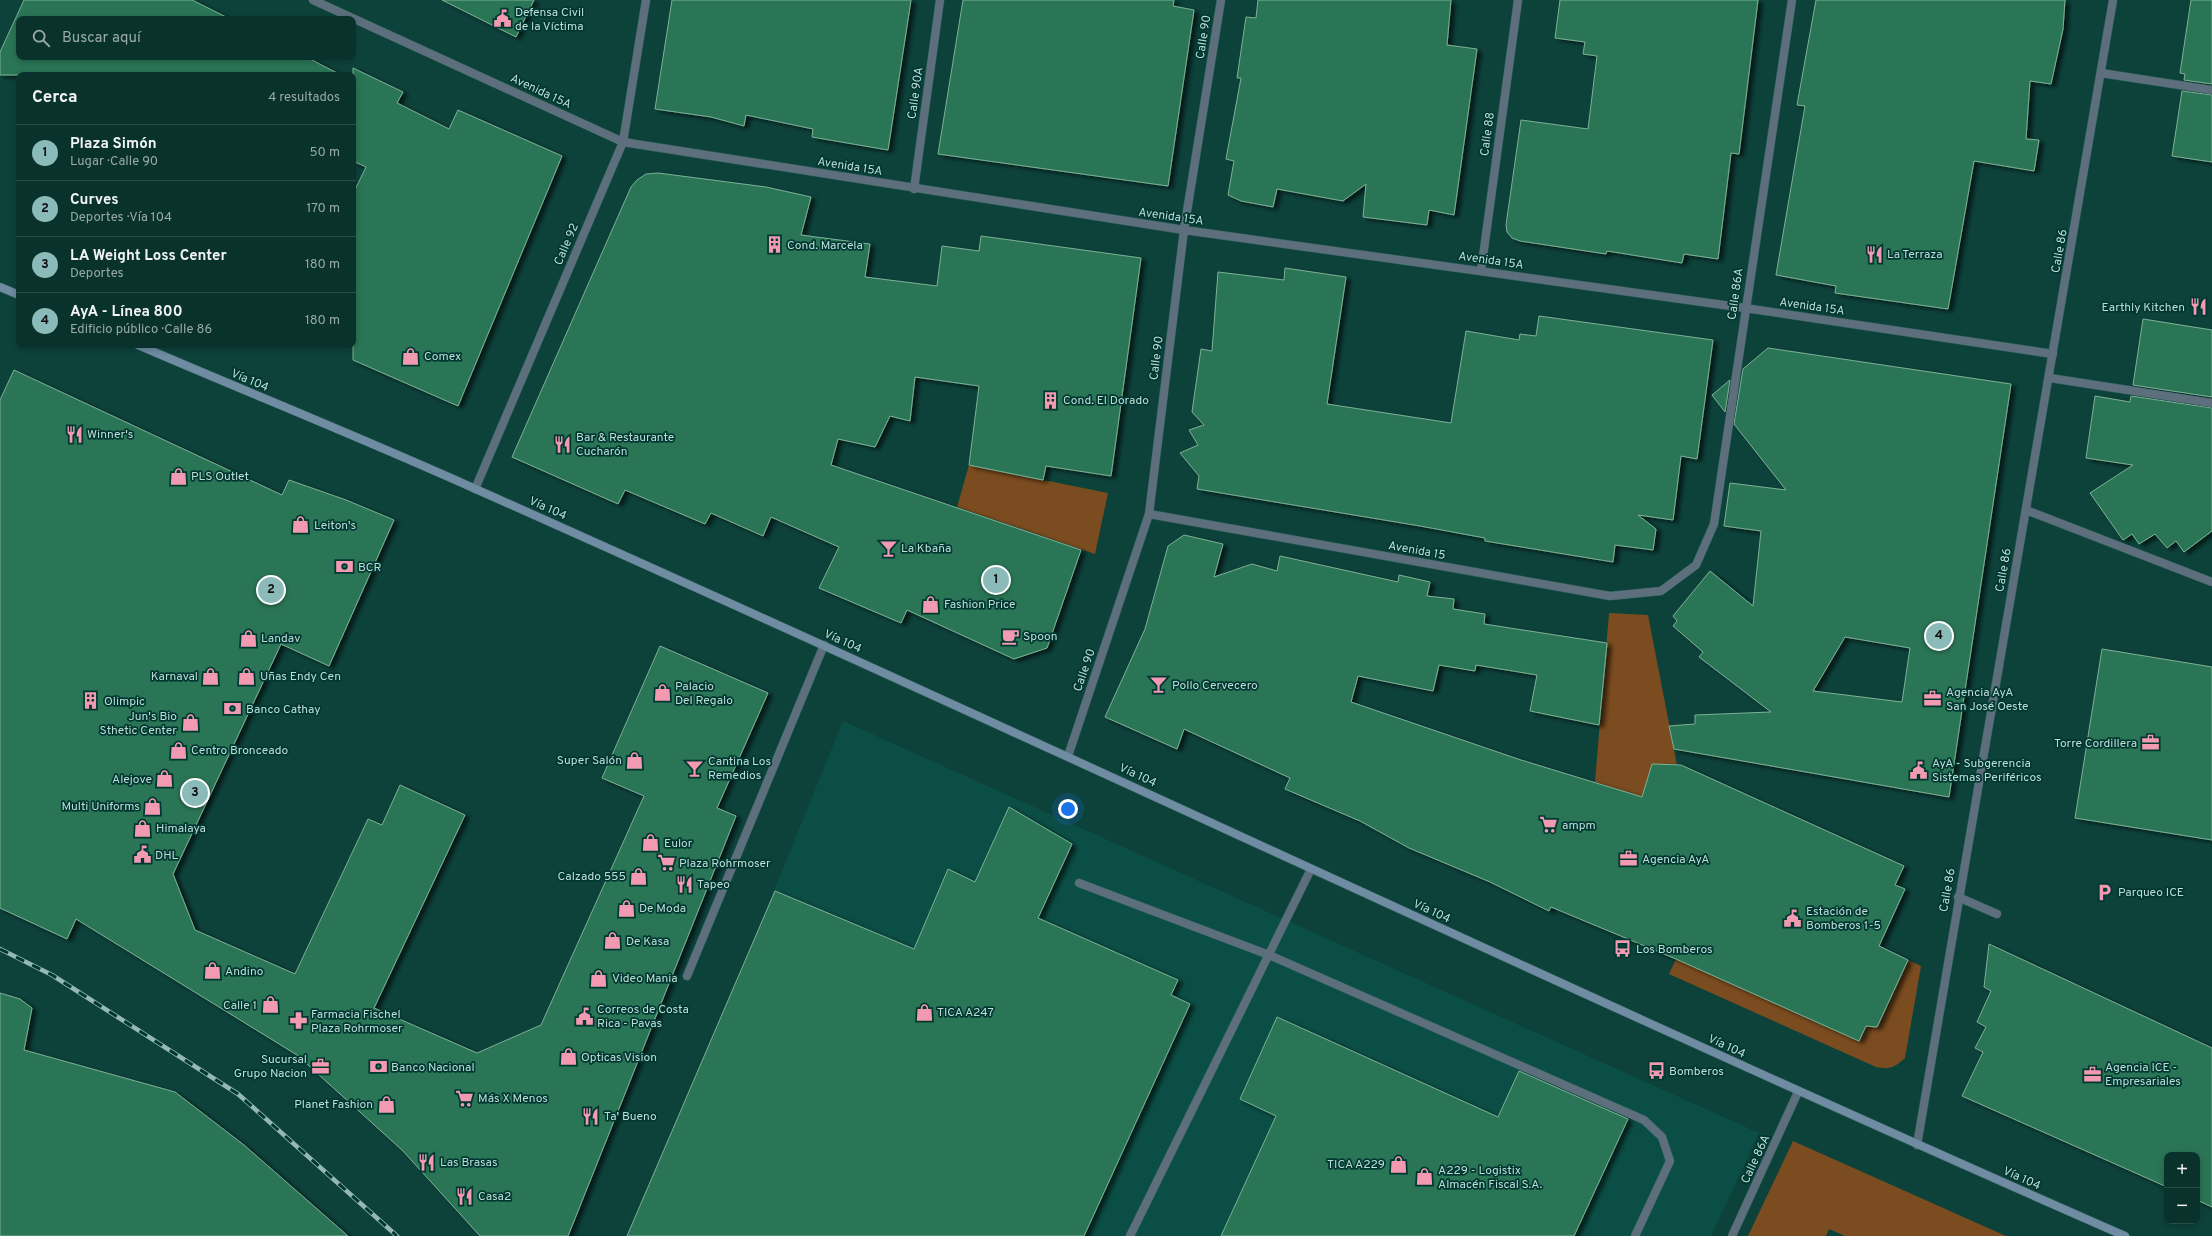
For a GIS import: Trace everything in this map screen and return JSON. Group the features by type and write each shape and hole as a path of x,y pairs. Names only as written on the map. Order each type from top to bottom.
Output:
{"main road":[{"path":"0,286 16,294"},
{"name":"Vía 104","path":"145,348 475,488 1068,756 1798,1092 2125,1236"}],"street":[{"name":"Avenida 15A","path":"313,0 348,16"},
{"name":"Calle 92","path":"475,488 623,142 646,0"},
{"name":"Calle 90A","path":"914,188 940,0"},
{"name":"Calle 90","path":"1068,756 1149,514 1184,230 1221,0"},
{"name":"Calle 88","path":"1481,271 1518,0"},
{"name":"Calle 86A","path":"1678,579 1696,565 1714,524 1792,0"},
{"name":"Calle 86","path":"1917,1145 1958,897 2050,378 2113,0"},
{"name":"Avenida 15A","path":"356,20 623,142 1184,230 1745,308 2053,354"},
{"path":"2101,73 2212,90"},
{"path":"2050,378 2212,403"},
{"path":"2026,510 2212,582"},
{"name":"Avenida 15","path":"1149,514 1610,596 1661,591 1678,579"},
{"path":"687,976 824,645"},
{"path":"1130,1236 1311,869"},
{"path":"1078,883 1269,955 1644,1120 1662,1137 1670,1160 1635,1236"},
{"path":"1958,897 1997,914"},
{"name":"Calle 86A","path":"1732,1236 1798,1092"}],"shaded area":[{"path":"969,465 1108,493 1095,554 957,507"},
{"path":"1609,613 1648,615 1677,765 1652,764 1642,797 1595,782"},
{"path":"843,721 1759,1133 1711,1236 634,1236"},
{"path":"1676,959 1858,1041 1866,1026 1877,1027 1908,960 1921,966 1905,1058 1898,1064 1889,1068 1876,1067 1669,974"},
{"path":"1793,1141 2006,1236 1845,1236 1829,1229 1826,1236 1748,1236"}],"building":[{"path":"24,0 192,0 224,16 17,16"},
{"name":"Defensa Civil de la Víctima","path":"442,0 534,0 516,37"},
{"path":"672,0 911,0 888,150 812,137 813,129 746,115 744,126 711,117 655,109"},
{"path":"963,0 1174,0 1173,6 1194,10 1168,186 938,154"},
{"path":"1258,0 1451,0 1447,45 1477,49 1454,215 1429,210 1427,225 1363,217 1366,184 1343,201 1277,189 1273,207 1241,201 1228,195 1234,161 1226,159 1241,78 1237,78 1246,17 1256,18"},
{"path":"1560,0 1758,0 1739,154 1731,153 1718,259 1684,254 1682,263 1607,251 1606,254 1520,241 1512,238 1507,232 1506,225 1521,120 1588,129 1597,56 1583,54 1585,42 1555,38"},
{"path":"1816,0 2065,0 2063,29 2051,84 2030,81 2026,139 2039,140 2034,171 1974,161 1948,309 1835,293 1836,286 1776,275 1805,106 1797,105"},
{"path":"2191,0 2212,0 2212,84 2184,80 2185,74 2180,73"},
{"path":"16,17 16,60 312,60 335,72 16,72 16,75 0,75 0,52"},
{"path":"353,68 403,92 397,103 449,129 458,110 562,156 458,406 353,360 353,348 356,348 356,188 366,167 356,162 356,72 353,72"},
{"path":"2182,91 2212,95 2212,162 2172,156"},
{"path":"658,173 766,187 811,197 801,235 870,244 865,277 937,286 942,246 979,251 981,236 1141,258 1111,476 1046,466 1043,480 969,465 979,386 915,377 910,421 890,416 875,447 838,439 831,465 1081,550 1047,648 1014,659 907,610 901,623 819,588 839,547 771,517 763,536 711,513 705,524 625,490 618,504 512,457 631,187 637,180 646,174"},
{"path":"1285,268 1346,277 1327,404 1451,423 1466,331 1519,340 1520,334 1536,336 1539,316 1713,340 1697,459 1681,456 1673,520 1638,515 1656,529 1653,550 1615,545 1613,562 1485,541 1485,538 1420,526 1197,489 1199,476 1180,453 1198,445 1189,430 1204,425 1192,412 1201,349 1212,351 1218,272 1284,280"},
{"path":"2143,319 2212,330 2212,397 2133,385"},
{"path":"1768,348 2011,384 1949,797 1674,749 1669,726 1695,724 1695,715 1771,712 1699,657 1703,652 1673,626 1677,621 1673,616 1710,571 1753,606 1761,531 1724,526 1730,483 1786,490 1734,424 1743,369","holes":["1845,637 1910,648 1902,702 1813,691"]},
{"name":"Plaza Rohrmoser","path":"14,370 282,495 289,480 346,500 394,520 329,666 281,644 173,874 195,930 295,974 368,819 382,825 400,785 465,815 374,1008 477,1053 541,1025 644,796 602,778 660,646 768,693 717,808 736,816 568,1236 480,1236 403,1151 297,1055 76,919 67,939 0,908 0,400"},
{"path":"1730,380 1725,412 1712,395"},
{"path":"2095,396 2130,402 2131,396 2212,408 2212,531 2184,552 2176,541 2167,548 2155,534 2139,544 2132,534 2123,540 2090,493 2133,465 2086,458"},
{"path":"1184,535 1223,544 1214,577 1252,564 1277,571 1280,556 1398,582 1399,575 1430,582 1427,596 1454,599 1453,609 1485,614 1484,624 1607,643 1599,725 1530,711 1537,675 1476,665 1475,671 1439,665 1433,691 1358,676 1351,702 1521,760 1642,797 1652,764 1681,765 1904,866 1895,885 1905,889 1879,946 1908,960 1877,1027 1866,1026 1859,1041 1676,959 1551,907 1549,911 1490,882 1409,848 1360,821 1285,789 1290,778 1184,729 1177,749 1105,717 1145,629 1168,546"},
{"name":"Torre Cordillera","path":"2102,649 2212,667 2212,840 2075,818"},
{"path":"1009,807 1072,844 1038,918 1178,980 1171,995 1190,1004 1084,1236 627,1236 775,891 914,949 948,869 975,882"},
{"name":"Agencia ICE - Empresariales","path":"1989,944 2212,1048 2212,1207 2200,1201 2200,1152 2164,1152 2164,1186 1962,1096 1983,1052 1975,1048 1986,1027 1977,1022 1991,991 1984,987"},
{"path":"0,993 20,999 32,1008 24,1050 175,1092 244,1145 348,1236 0,1236"},
{"name":"A229 - Logistix Almacén Fiscal S.A.","path":"1277,1017 1498,1117 1519,1071 1628,1119 1574,1236 1221,1236 1276,1116 1240,1099"}],"railway":[{"path":"0,949 52,975 238,1094 397,1236"}],"place":[{"name":"Defensa Civil de la Víctima","path":"502,19"},
{"name":"Cond. Marcela","path":"774,245"},
{"name":"La Terraza","path":"1874,254"},
{"name":"Earthly Kitchen","path":"2198,307"},
{"name":"Comex","path":"411,356"},
{"name":"Cond. El Dorado","path":"1050,400"},
{"name":"Winner's","path":"74,434"},
{"name":"Bar & Restaurante Cucharón","path":"563,444"},
{"name":"PLS Outlet","path":"178,476"},
{"name":"Leiton's","path":"301,525"},
{"name":"La Kbaña","path":"888,548"},
{"name":"BCR","path":"345,567"},
{"name":"Plaza Simón","path":"996,580"},
{"name":"Curves","path":"271,590"},
{"name":"Fashion Price","path":"931,604"},
{"name":"Spoon","path":"1010,636"},
{"name":"AyA - Línea 800","path":"1939,636"},
{"name":"Landav","path":"248,638"},
{"name":"Karnaval","path":"211,676"},
{"name":"Uñas Endy Cen","path":"247,676"},
{"name":"Pollo Cervecero","path":"1159,685"},
{"name":"Palacio Del Regalo","path":"662,693"},
{"name":"Agencia AyA San José Oeste","path":"1933,699"},
{"name":"Olimpic","path":"91,701"},
{"name":"Banco Cathay","path":"233,709"},
{"name":"Jun's Bio Sthetic Center","path":"190,723"},
{"name":"Torre Cordillera","path":"2150,743"},
{"name":"Centro Bronceado","path":"178,750"},
{"name":"Super Salón","path":"635,760"},
{"name":"Cantina Los Remedios","path":"695,768"},
{"name":"AyA - Subgerencia Sistemas Periféricos","path":"1919,770"},
{"name":"Alejove","path":"165,779"},
{"name":"LA Weight Loss Center","path":"195,793"},
{"name":"Multi Uniforms","path":"153,806"},
{"name":"ampm","path":"1549,825"},
{"name":"Himalaya","path":"143,828"},
{"name":"Eulor","path":"651,843"},
{"name":"DHL","path":"142,855"},
{"name":"Agencia AyA","path":"1629,859"},
{"name":"Plaza Rohrmoser","path":"666,863"},
{"name":"Calzado 555","path":"639,876"},
{"name":"Tapeo","path":"684,884"},
{"name":"Parqueo ICE","path":"2105,892"},
{"name":"De Moda","path":"626,908"},
{"name":"Estación de Bomberos 1-5","path":"1793,918"},
{"name":"De Kasa","path":"613,941"},
{"name":"Los Bomberos","path":"1623,949"},
{"name":"Andino","path":"212,971"},
{"name":"Video Mania","path":"599,978"},
{"name":"Calle 1","path":"270,1005"},
{"name":"TICA A247","path":"924,1012"},
{"name":"Correos de Costa Rica - Pavas","path":"584,1016"},
{"name":"Farmacia Fischel Plaza Rohrmoser","path":"298,1021"},
{"name":"Opticas Vision","path":"568,1057"},
{"name":"Sucursal Grupo Nacion","path":"320,1066"},
{"name":"Banco Nacional","path":"378,1067"},
{"name":"Bomberos","path":"1656,1071"},
{"name":"Agencia ICE - Empresariales","path":"2092,1074"},
{"name":"Más X Menos","path":"465,1098"},
{"name":"Planet Fashion","path":"386,1104"},
{"name":"Ta' Bueno","path":"591,1116"},
{"name":"Las Brasas","path":"427,1162"},
{"name":"TICA A229","path":"1398,1164"},
{"name":"A229 - Logistix Almacén Fiscal S.A.","path":"1425,1177"},
{"name":"Casa2","path":"465,1196"}]}
